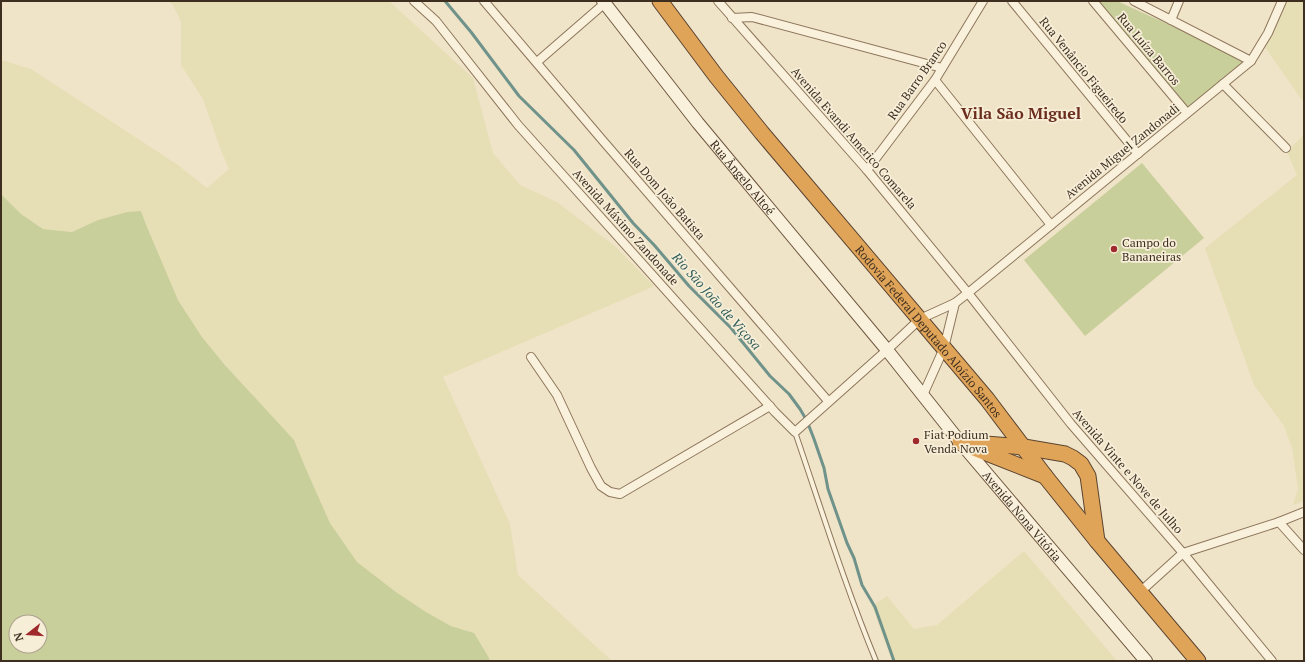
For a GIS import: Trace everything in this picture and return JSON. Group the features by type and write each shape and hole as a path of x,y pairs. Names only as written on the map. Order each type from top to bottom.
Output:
{"highway":[{"name":"Rodovia Federal Deputado Aloízio Santos","path":"660,1 716,76 762,133 988,399 1045,476 1097,541 1198,661"},
{"path":"960,442 1024,447 1065,454 1073,458 1081,464 1088,476 1092,496 1097,541"},
{"path":"960,442 1045,476"}],"street":[{"name":"Avenida Máximo Zandonade","path":"414,1 436,21 518,125 770,406 797,430"},
{"name":"Rua Dom João Batista","path":"484,1 825,404"},
{"name":"Avenida Evandi Americo Comarela","path":"718,1 867,170 968,293"},
{"name":"Rua Barro Branco","path":"867,170 935,80 983,1"},
{"name":"Rua Venâncio Figueiredo","path":"1012,1 1138,154"},
{"name":"Rua Luíza Barros","path":"1093,1 1187,113"},
{"path":"1134,1 1251,61"},
{"path":"1171,20 1179,1"},
{"name":"Avenida Miguel Zandonadi","path":"825,404 920,319 955,303 968,293 1251,61 1268,33 1282,1"},
{"path":"537,62 604,2"},
{"name":"Rua Ângelo Altoé","path":"604,2 698,123 887,350"},
{"path":"732,18 752,17 942,68"},
{"path":"935,80 1051,225"},
{"path":"1223,84 1286,148"},
{"name":"Avenida Vinte e Nove de Julho","path":"968,293 1071,424 1183,553 1272,661"},
{"path":"923,395 944,348 955,303"},
{"name":"Avenida Nona Vitória","path":"887,350 960,442 1146,661"},
{"path":"531,357 557,396 601,486 610,492 620,494 770,406"},
{"path":"797,430 825,404"},
{"path":"1140,592 1183,553 1279,522 1304,512"},
{"path":"1279,522 1304,550"}],"lane":[{"path":"797,430 827,527 876,661"}],"shaded area":[{"path":"169,1 389,1 473,78 493,153 520,185 557,202 616,247 654,286 443,377 510,524 518,575 612,661 490,661 474,633 451,626 426,612 396,592 357,562 330,523 294,440 224,364 202,337 178,300 141,211 127,212 98,220 72,232 43,229 21,214 1,194 1,60 31,69 178,165 207,188 229,169 203,99 181,65 181,22 173,5"},
{"path":"1285,1 1304,1 1304,103 1265,47 1264,42"},
{"path":"1304,134 1304,501 1293,505 1298,489 1292,448 1284,426 1254,385 1205,248 1297,175 1287,152"},
{"path":"1024,551 1117,661 892,661 872,606 887,596 914,629 937,625"}],"green space":[{"path":"1095,1 1117,1 1249,61 1188,112"},
{"name":"Campo do Bananeiras","path":"1142,163 1204,238 1085,336 1024,260"},
{"path":"1,194 21,214 43,229 72,232 98,220 127,212 141,211 178,300 202,337 224,364 294,440 330,523 357,562 396,592 426,612 451,626 474,633 490,661 1,661"}],"waterway":[{"name":"Rio São João de Viçosa","path":"445,1 471,32 519,96 574,150 633,223 689,286 731,328 770,376 789,394 800,409 807,421 814,439 824,468 828,489 847,543 854,558 862,585 875,607 894,661"}],"place":[{"name":"Campo do Bananeiras","path":"1114,249"},
{"name":"Fiat Podium Venda Nova","path":"916,441"}],"district":[{"name":"Vila São Miguel","path":"1021,113"}]}
